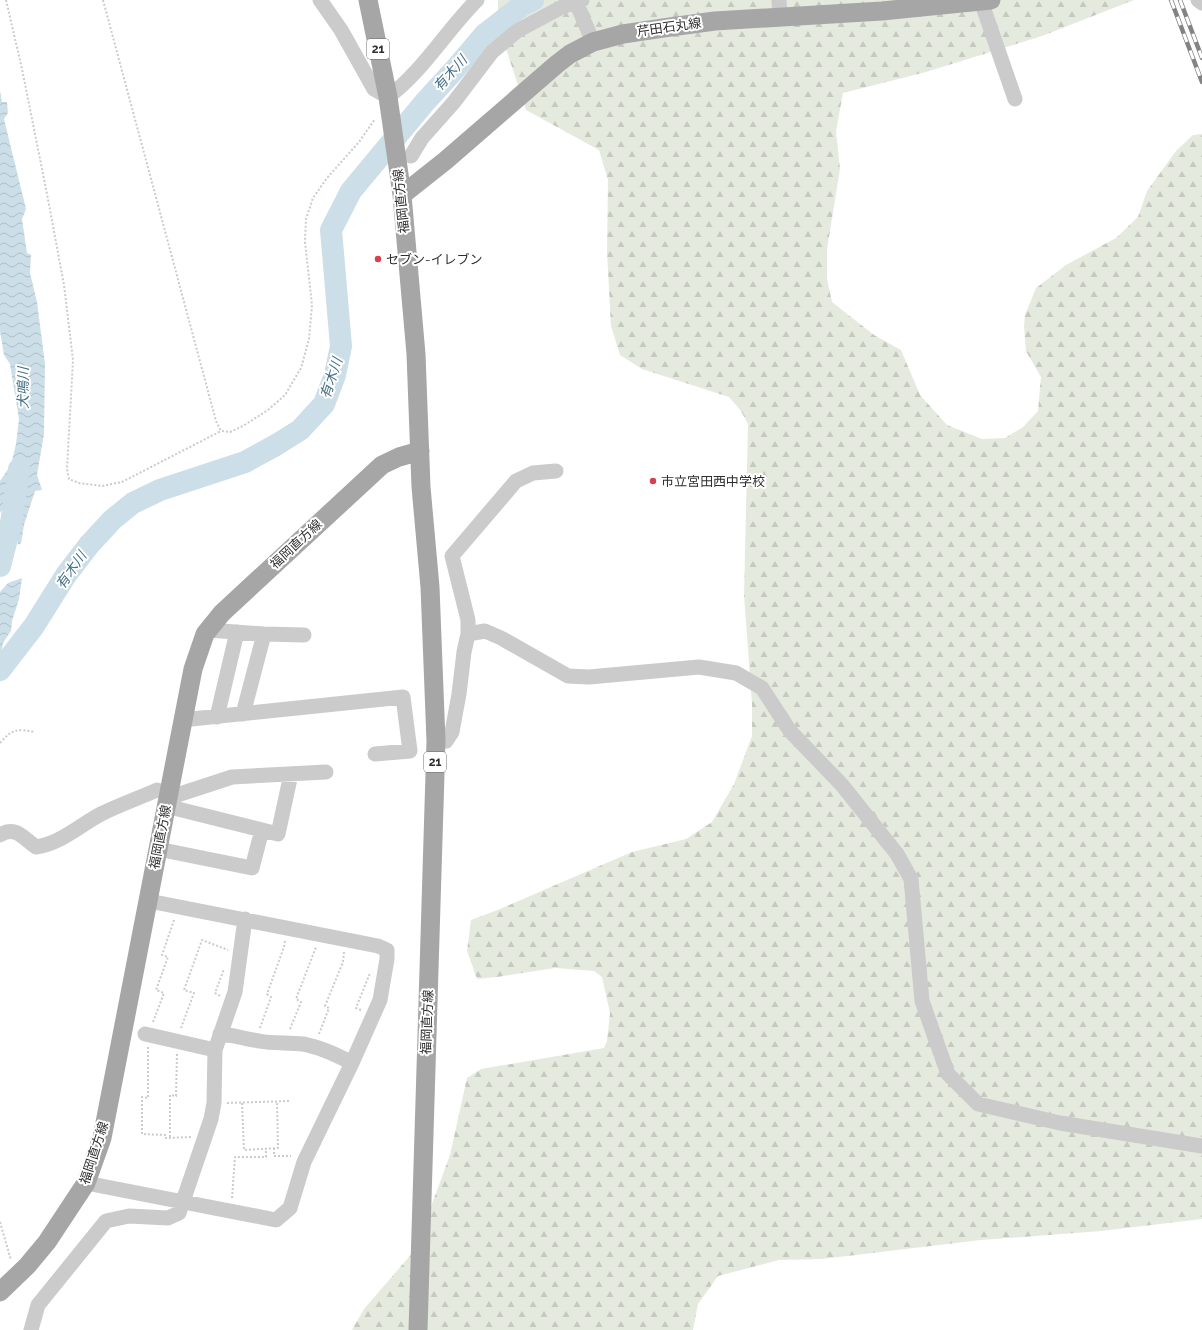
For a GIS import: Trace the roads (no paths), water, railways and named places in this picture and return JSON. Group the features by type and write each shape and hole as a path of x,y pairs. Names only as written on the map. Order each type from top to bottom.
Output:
{"main road":[{"name":"福岡直方線","path":"368,0 389,103 404,163 402,195 416,354 421,487 430,587 436,741 418,1330"},
{"name":"芹田石丸線","path":"402,195 557,64 570,54 593,42 623,34 715,21 779,8 882,11 986,1"},
{"name":"福岡直方線","path":"0,1292 27,1266 47,1242 86,1183 102,1138 182,720 193,669 205,634 222,613 382,466 399,457 420,451"}],"street":[{"path":"320,0 341,30 374,89 389,103 476,0"},
{"path":"1198,0 1202,3"},
{"path":"404,163 422,138 454,102 492,52 518,31 546,15 579,1 593,42"},
{"path":"986,1 1015,99"},
{"path":"436,741 446,741 452,732 468,634 468,620 452,556 516,482 533,473 556,471"},
{"path":"208,630 304,635"},
{"path":"217,716 237,632"},
{"path":"468,634 486,632 501,638 568,676 589,677 699,667 736,673 762,688 790,731 842,785 897,854 911,879 922,1001 948,1074 978,1104 1060,1123 1202,1146"},
{"path":"243,714 264,634"},
{"path":"182,720 403,697 410,751 375,754"},
{"path":"167,799 232,777 326,772"},
{"path":"0,835 12,831 21,834 36,847 44,846 60,839 101,814 158,790 167,799 278,834 291,774"},
{"path":"158,849 252,868 262,830"},
{"path":"86,1183 184,1195 229,1211 276,1220 290,1208 307,1155 348,1061 380,1000 387,959 387,950 378,946 148,901"},
{"path":"31,1330 38,1305 106,1221 129,1216 168,1218 179,1214 184,1195 211,1118 214,1103 216,1050 235,992 245,919"},
{"path":"220,1034 284,1044 302,1044 314,1047 348,1061"},
{"path":"146,1035 216,1050"}],"water":[{"path":"0,91 2,102 7,102 8,113 4,119 26,209 22,219 27,253 31,255 30,273 37,302 45,364 44,434 37,475 42,490 35,491 24,525 21,543 18,545 17,538 22,515 20,499 7,502 0,513 0,481 11,465 16,444 19,419 10,364 4,355 0,331"},
{"path":"22,578 19,599 12,621 11,631 3,643 0,660 0,592 8,583"}],"waterway":[{"name":"有木川","path":"0,670 34,626 66,575 89,545 112,520 133,503 160,490 245,462 300,430 324,404 335,375 341,346 331,230 351,191 425,102 484,35 521,6 533,0"},
{"name":"犬鳴川","path":"0,566 11,523 19,469"}],"railway":[{"path":"1171,0 1202,82"},
{"path":"1180,0 1202,58"}],"place":[{"name":"セブン-イレブン","path":"378,259"},
{"name":"市立宮田西中学校","path":"653,481"}]}
